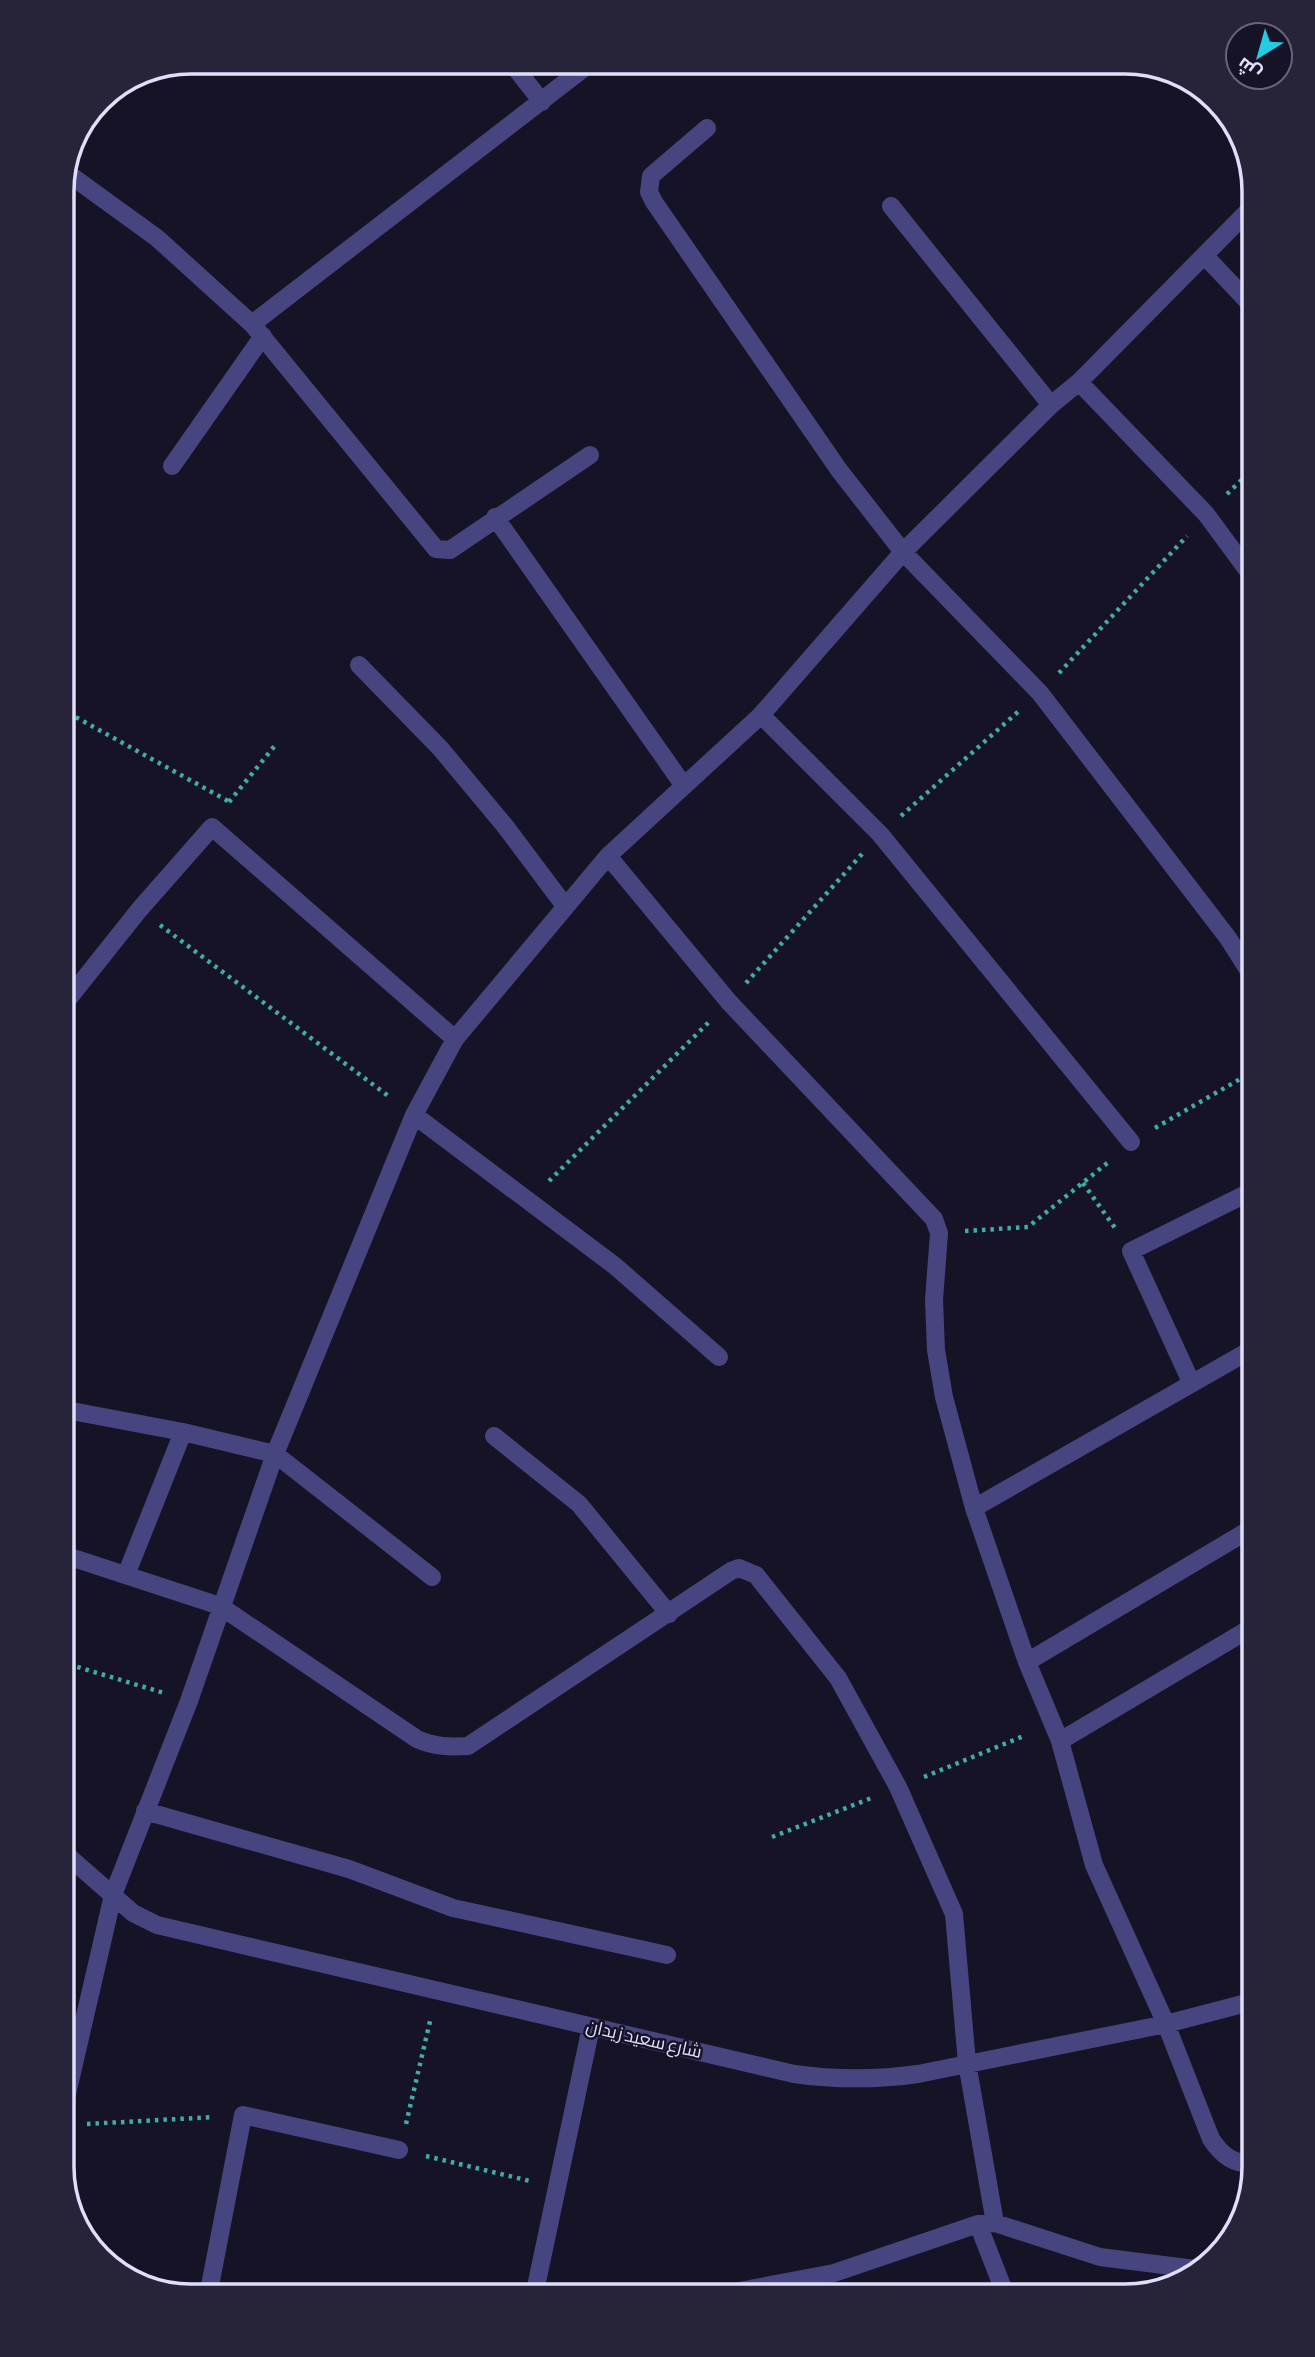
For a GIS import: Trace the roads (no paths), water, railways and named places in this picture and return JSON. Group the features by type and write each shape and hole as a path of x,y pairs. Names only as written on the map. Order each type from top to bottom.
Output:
{"street":[{"path":"520,74 542,102"},
{"path":"172,466 257,330 409,200 577,74"},
{"path":"707,128 651,176 649,192 654,202 839,470 903,552 1040,693 1228,938 1242,960"},
{"path":"75,178 157,238 257,330 436,549 450,550 590,455"},
{"path":"891,205 1051,405"},
{"path":"74,2092 113,1895 189,1701 275,1454 414,1115 455,1039 608,856 761,715 903,552 1051,405 1079,382 1242,217"},
{"path":"1205,256 1242,295"},
{"path":"1079,382 1206,514 1242,563"},
{"path":"495,517 684,786"},
{"path":"359,665 440,748 505,826 565,906"},
{"path":"761,715 880,834 1131,1142"},
{"path":"74,992 139,910 212,827 455,1039"},
{"path":"608,856 729,1002 922,1204 939,1233 934,1300 936,1350 944,1397 974,1508 1027,1661 1060,1741 1094,1865 1166,2024 1211,2139 1221,2153 1236,2164 1242,2164"},
{"path":"414,1115 615,1266 719,1357"},
{"path":"1191,1382 1131,1251 1242,1196"},
{"path":"974,1508 1242,1354"},
{"path":"74,1411 183,1432 275,1454 432,1577"},
{"path":"126,1575 183,1432"},
{"path":"495,1436 579,1504 669,1614"},
{"path":"1027,1661 1242,1534"},
{"path":"74,1557 220,1606 417,1739 448,1747 468,1746 731,1571 739,1568 756,1575 838,1678 898,1787 954,1914 967,2063 987,2224 1003,2284"},
{"path":"1060,1741 1242,1633"},
{"path":"145,1811 349,1869 453,1909 667,1955"},
{"name":"شارع سعيد زيدان","path":"74,1861 133,1913 157,1926 794,2074 835,2080 876,2080 1166,2024 1242,2004"},
{"path":"536,2283 591,2027"},
{"path":"210,2283 243,2115 400,2150"},
{"path":"778,2284 834,2273 987,2224 1100,2257 1184,2268"}]}
